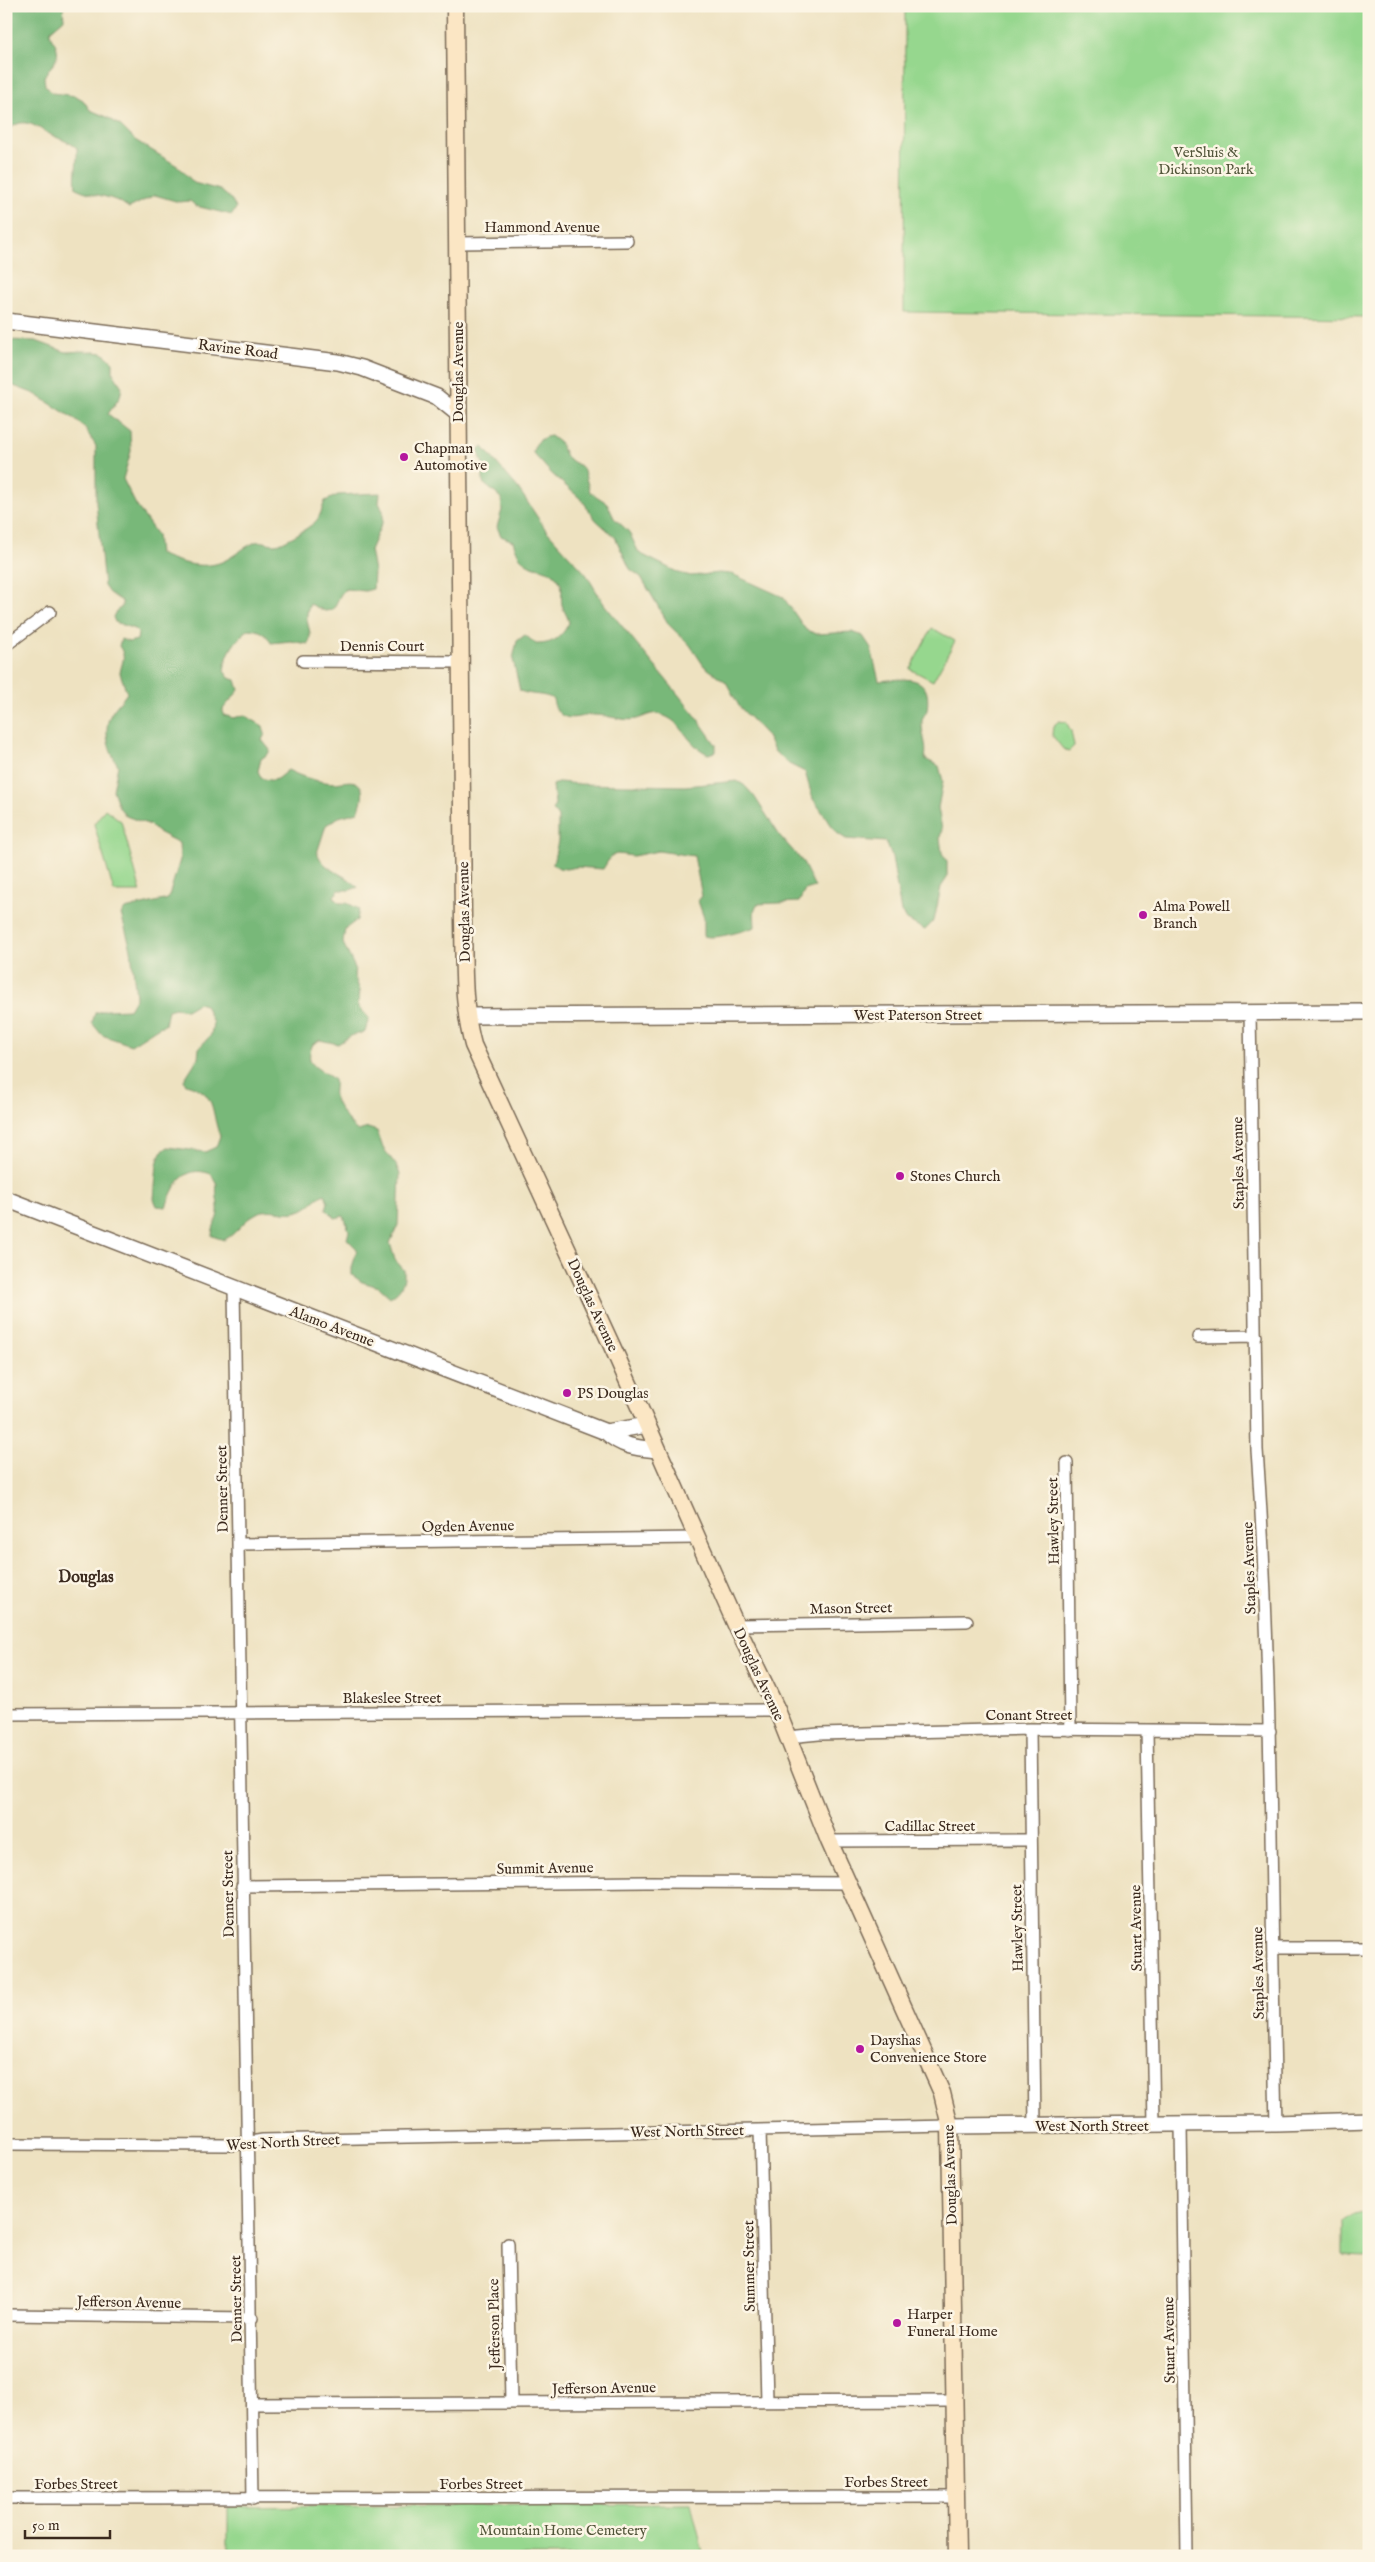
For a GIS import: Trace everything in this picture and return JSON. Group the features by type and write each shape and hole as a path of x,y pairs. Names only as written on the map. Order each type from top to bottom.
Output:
{"main road":[{"name":"Douglas Avenue","path":"455,6 463,921 468,1016 473,1045 647,1425 736,1625 778,1710 829,1841 942,2093 950,2126 957,2556"}],"street":[{"name":"Hammond Avenue","path":"458,242 627,241"},
{"name":"Ravine Road","path":"6,322 338,362 371,371 437,397 458,414"},
{"path":"6,646 50,612"},
{"name":"Dennis Court","path":"303,661 461,662"},
{"name":"Staples Avenue","path":"1250,1012 1257,1450 1262,1521 1270,1731 1276,2123"},
{"name":"West Paterson Street","path":"468,1016 1369,1012"},
{"name":"Alamo Avenue","path":"6,1199 606,1432 617,1442 631,1447 657,1450"},
{"name":"Denner Street","path":"234,1288 242,1715 242,1886 252,2318 253,2499"},
{"path":"1198,1337 1256,1336"},
{"path":"606,1432 647,1425"},
{"name":"Hawley Street","path":"1067,1462 1070,1730"},
{"name":"Ogden Avenue","path":"238,1544 697,1538"},
{"name":"Mason Street","path":"736,1625 967,1621"},
{"name":"Blakeslee Street","path":"6,1714 242,1715 778,1710"},
{"name":"Conant Street","path":"788,1737 819,1734 1030,1730 1270,1731"},
{"name":"Hawley Street","path":"1030,1730 1035,2126"},
{"name":"Stuart Avenue","path":"1147,1730 1154,2125"},
{"name":"Cadillac Street","path":"829,1841 1030,1840"},
{"name":"Summit Avenue","path":"242,1886 637,1882 848,1883"},
{"path":"1273,1948 1369,1948"},
{"name":"West North Street","path":"6,2144 232,2145 263,2140 950,2126 1154,2125 1369,2120"},
{"name":"Stuart Avenue","path":"1181,2124 1187,2556"},
{"name":"Summer Street","path":"760,2130 767,2401"},
{"name":"Jefferson Place","path":"508,2244 510,2404"},
{"name":"Jefferson Avenue","path":"6,2315 252,2318"},
{"name":"Jefferson Avenue","path":"253,2404 955,2401"},
{"name":"Forbes Street","path":"6,2498 955,2497"}],"green space":[{"path":"6,6 63,6 64,19 50,31 56,47 57,57 44,77 45,85 52,93 76,96 83,100 90,110 107,117 121,126 135,140 179,167 194,183 220,190 231,199 236,208 232,215 196,206 190,201 179,202 155,195 129,208 116,200 76,188 77,148 72,144 31,124 19,123 6,132"},
{"name":"VerSluis & Dickinson Park","path":"905,6 1369,6 1369,317 904,312"},
{"path":"6,340 36,341 66,352 103,353 113,362 113,373 122,387 120,397 108,414 130,431 131,451 123,479 136,505 157,535 159,554 184,563 210,565 218,563 256,542 261,541 275,544 295,535 317,520 325,501 338,495 380,493 379,503 383,511 383,521 370,550 374,571 373,589 365,591 346,589 332,610 325,611 310,604 307,616 310,634 308,644 291,641 271,643 263,633 249,629 235,642 227,658 224,671 229,678 236,680 239,690 223,709 223,715 234,718 244,715 263,726 265,734 262,740 270,750 261,759 258,771 261,778 273,780 288,770 322,782 355,782 362,789 361,805 358,812 339,817 326,825 317,853 325,864 358,887 350,890 339,890 334,896 339,903 347,903 359,909 357,920 345,929 343,943 355,968 354,975 360,991 358,1006 369,1018 365,1032 350,1036 338,1044 320,1040 313,1044 310,1058 314,1066 334,1080 334,1097 355,1128 358,1131 368,1128 377,1131 383,1148 396,1165 400,1174 398,1225 390,1243 395,1260 404,1270 404,1275 402,1286 390,1297 379,1287 362,1282 352,1275 357,1249 347,1239 349,1231 344,1216 335,1218 326,1209 328,1202 325,1194 299,1211 268,1210 257,1213 224,1240 212,1236 218,1209 217,1184 211,1174 194,1172 181,1178 166,1207 157,1206 154,1199 157,1164 161,1152 168,1147 205,1152 216,1147 220,1136 208,1098 203,1092 186,1084 184,1080 198,1058 199,1048 211,1035 213,1023 205,1005 198,1003 186,1010 175,1008 168,1010 165,1025 131,1045 102,1035 92,1023 95,1013 106,1010 129,1009 136,997 131,949 121,914 125,909 168,899 180,860 179,843 156,831 150,825 126,816 119,807 113,790 118,765 108,742 108,722 112,713 127,693 120,673 123,656 119,646 121,639 129,642 137,640 138,633 134,629 115,622 113,617 116,611 122,607 122,601 109,593 104,586 96,502 96,446 84,427 73,418 35,394 6,383"},
{"path":"551,436 560,443 566,457 583,468 590,492 607,503 614,518 629,532 639,553 679,573 691,576 719,573 732,574 783,597 806,630 817,634 852,632 863,636 871,648 879,681 906,679 921,684 925,689 928,698 927,710 922,719 922,725 926,749 925,759 939,766 943,781 938,808 942,829 940,838 942,853 947,861 947,878 941,887 934,921 925,930 907,920 901,912 892,857 886,842 846,839 837,833 813,799 805,772 789,764 775,752 766,735 739,706 726,682 704,666 690,645 669,625 641,577 630,569 615,537 596,520 582,500 552,474 533,453 539,441"},
{"path":"483,447 518,488 546,530 586,574 604,604 695,715 716,745 716,752 708,754 700,749 675,722 659,714 651,714 632,720 595,715 572,718 563,716 558,711 553,699 520,691 513,659 517,641 525,635 536,644 547,643 560,636 569,623 562,605 562,589 558,579 547,570 528,564 518,553 513,541 501,536 497,527 502,510 501,498 483,483 483,464 478,449"},
{"path":"932,628 955,641 933,681 910,669"},
{"path":"1059,721 1066,722 1071,731 1074,746 1069,751 1063,749 1052,735 1053,726"},
{"path":"737,781 744,785 754,796 780,836 802,861 815,887 805,890 799,902 757,904 754,911 755,927 721,936 704,936 704,918 698,901 702,896 694,856 658,851 633,856 617,854 611,856 603,869 577,867 566,869 559,868 553,864 558,841 558,817 553,810 555,804 553,785 560,782 685,786"},
{"path":"105,809 121,821 141,892 114,892 94,824"},
{"path":"1369,2211 1369,2256 1343,2255 1343,2222 1354,2214"},
{"name":"Mountain Home Cemetery","path":"691,2504 704,2556 228,2556 228,2507"}],"place":[{"name":"Chapman Automotive","path":"404,457"},
{"name":"Alma Powell Branch","path":"1143,915"},
{"name":"Stones Church","path":"900,1176"},
{"name":"PS Douglas","path":"567,1393"},
{"name":"Dayshas Convenience Store","path":"860,2049"},
{"name":"Harper Funeral Home","path":"897,2323"}],"district":[{"name":"Douglas","path":"86,1576"}]}
